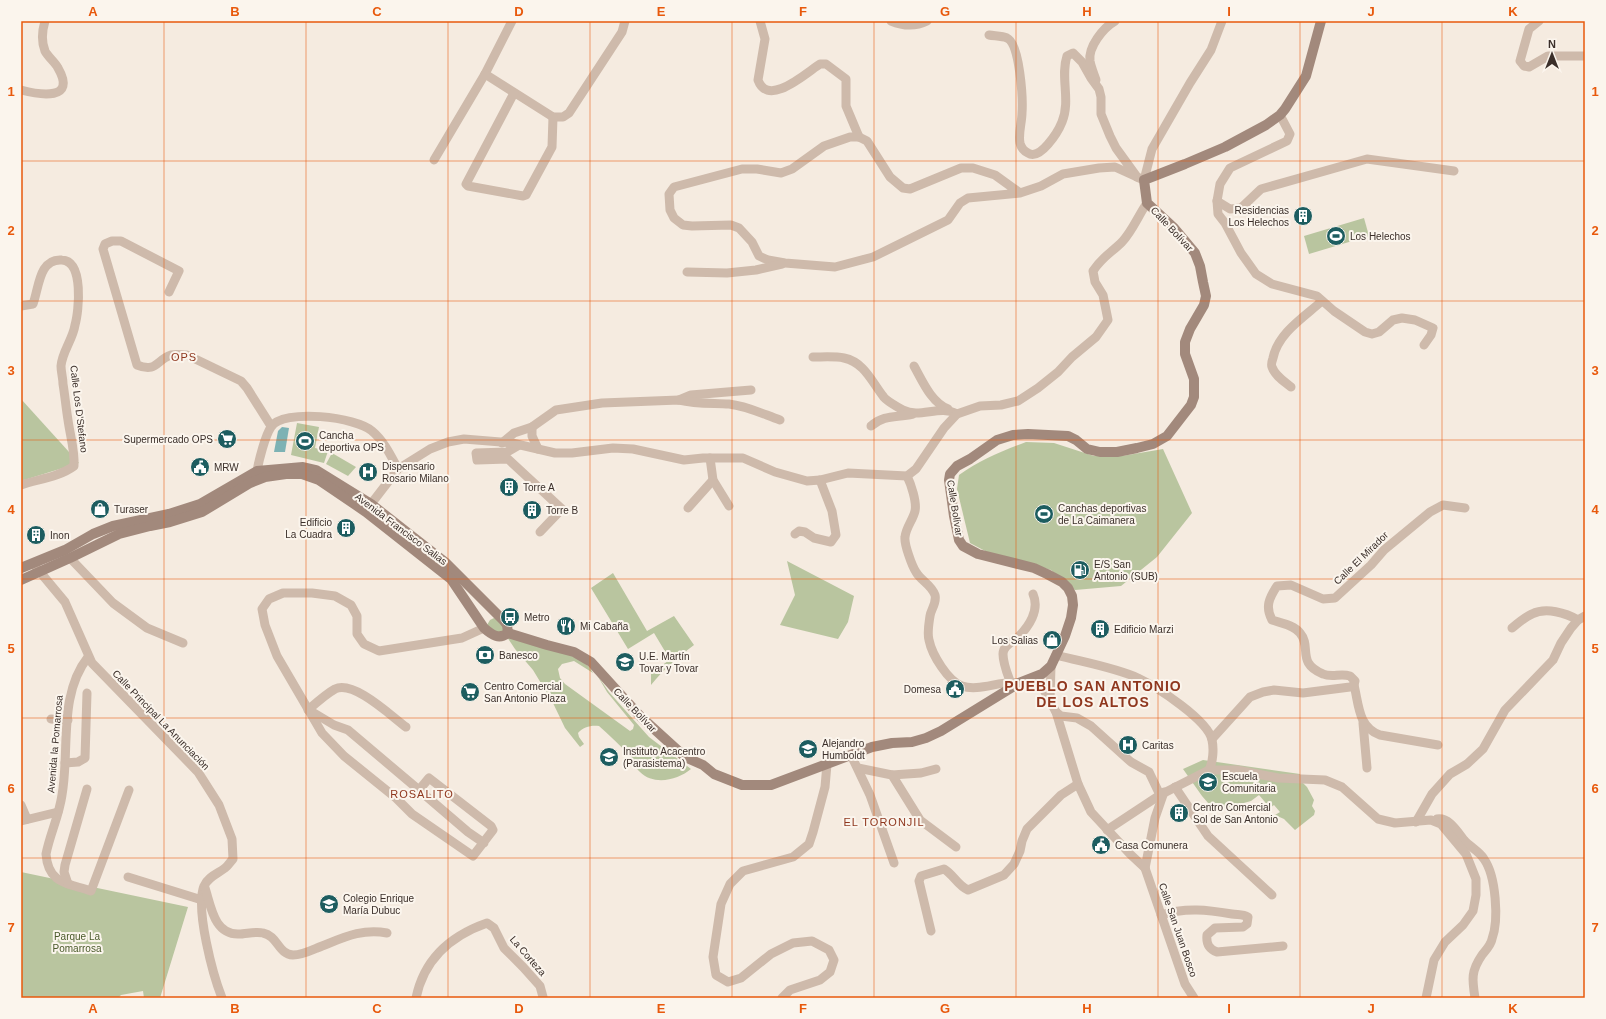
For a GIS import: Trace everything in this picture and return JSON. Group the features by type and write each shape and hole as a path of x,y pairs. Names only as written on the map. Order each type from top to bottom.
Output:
{"street":[{"path":"21,90 37,95 48,95 60,92 62,88 63,82 58,68 45,51 41,32 45,21"},
{"path":"434,160 485,74 512,21"},
{"path":"485,74 553,117 563,117 569,113 622,32 625,21"},
{"path":"760,21 765,39 758,80 760,86 766,90 780,90 820,64 826,64 846,79 846,106 859,137"},
{"path":"891,21 899,24 910,25 921,24 928,21"},
{"path":"1115,21 1110,24 1099,36 1090,60 1101,97 1101,114 1110,136 1140,178"},
{"name":"Calle Bolívar","path":"508,633 574,652 591,662 640,717 685,757 703,766 714,774 742,785 771,786 872,747 892,743 912,742 926,738 941,731 1019,681 1042,674 1051,666 1065,636 1071,618 1073,605 1072,596 1068,588 1062,582 1034,568 978,554 963,546 954,516 948,480 950,474 957,466 970,459 997,440 1012,435 1028,434 1068,436 1076,440 1087,449 1100,452 1117,452 1153,444 1167,436 1186,412 1194,397 1194,379 1185,354 1185,342 1190,329 1204,305 1206,296 1200,266 1195,254 1174,228 1147,203 1140,178 1152,149 1211,50 1222,21"},
{"path":"1020,193 995,175 972,168 961,168 910,189 903,188 890,177 867,141 859,137 850,137 824,146 792,169 781,173 757,169 742,169 674,187 669,194 670,210 674,218 683,224 692,226 731,224 739,228 752,242 759,256 768,260 785,263 835,267 873,257 948,220 960,203 968,198 1020,193 1041,186 1063,174 1099,168 1116,167 1140,178 1185,164 1237,141 1266,125 1286,109 1306,76 1321,21"},
{"path":"1540,21 1529,29 1520,61 1524,66 1529,67 1548,56 1585,56"},
{"path":"989,35 1007,38 1012,42 1015,49 1019,72 1022,111 1020,143 1022,148 1030,154 1042,152 1062,122 1065,114 1066,102 1065,64 1068,56 1073,53 1077,56 1099,89"},
{"path":"514,93 466,184 468,186 523,196 526,195 552,147 553,117"},
{"path":"1280,115 1290,134 1287,141 1230,168 1220,184 1217,201 1218,214 1225,223 1241,253 1256,274 1272,284 1317,296 1334,311 1365,332 1372,334 1379,332 1394,320 1402,318 1415,320 1428,325 1433,328 1431,335 1424,345"},
{"path":"1217,201 1230,209 1241,208 1261,189 1367,159 1454,171"},
{"path":"871,426 884,417 904,416 940,410 955,412 980,406 1001,405 1018,401 1038,388 1058,372 1096,338 1108,320 1103,295 1095,282 1093,271 1100,260 1122,242 1135,225 1147,203"},
{"path":"168,292 179,271 121,241 112,241 105,244 103,249 137,365 143,368 151,368 158,365 173,354 187,355 241,381 271,426"},
{"name":"Calle Los D'Stefano","path":"21,306 33,304 44,268 52,261 62,260 70,262 78,279 75,326 61,366 74,466 69,470 51,477 21,485"},
{"path":"687,272 727,274 756,270 785,263"},
{"path":"1291,387 1276,374 1271,366 1274,353 1280,340 1289,330 1322,301"},
{"path":"813,357 845,358 855,363 874,381 884,398 903,411 915,413"},
{"path":"914,366 932,398 939,404 955,412"},
{"path":"679,400 691,395 751,390"},
{"path":"502,443 514,433 532,427 556,410 602,403 679,400 689,403 730,404 780,420"},
{"path":"371,504 398,469 430,449 448,442 464,439 512,443 555,453 626,448 684,460 743,458 776,472 807,481 820,480 848,472 907,476 916,469 955,412"},
{"path":"257,471 259,459 271,426 281,418 328,416 355,422 372,430 382,442 398,469"},
{"path":"532,427 532,436 538,449"},
{"path":"519,445 507,452 476,453 477,460 508,459 562,509 540,532"},
{"path":"710,458 713,480 729,506"},
{"name":"Avenida Francisco Salias","path":"21,568 65,550 93,534 113,526 169,514 200,504 257,471 303,467 316,470 371,504 446,563 499,617"},
{"name":"Avenida Francisco Salias","path":"21,580 39,573 119,534 170,522 202,512 250,483 265,477 286,474 302,474 319,480 366,512 451,579 486,630"},
{"path":"907,476 911,485 916,511 905,537 916,572 931,587 935,597 930,614 928,630 929,640 935,655 951,680 963,686 976,688 1019,681 1040,687 1050,700 1056,712 1078,784 1091,812 1130,854 1146,868"},
{"path":"688,508 713,480"},
{"path":"795,534 799,531 805,532 814,538 831,542 836,535 832,511 820,480"},
{"name":"Calle El Mirador","path":"1354,685 1355,681 1350,676 1340,674 1331,677 1321,674 1311,666 1304,653 1305,644 1301,633 1294,627 1272,620 1268,613 1268,605 1271,595 1278,586 1291,586 1324,599 1335,598 1371,565 1384,550 1430,512 1443,505 1465,508"},
{"path":"70,558 113,603 147,628 183,643"},
{"name":"Calle Principal La Anunciación","path":"33,564 39,573 65,602 88,657 92,663 198,772 219,804 232,839 233,859 226,868 210,878 204,886"},
{"path":"419,790 429,778 491,826 493,830 473,856 412,814 396,798 344,756 327,739 308,710 277,656 262,609 269,598 283,593 312,593 336,596 351,605 357,616 358,634 364,644 379,651 462,638 486,630 498,637 508,633 507,625 499,617 493,616 488,619 486,630"},
{"path":"1019,681 1003,653 1005,648 1026,628 1036,608 1036,600 1033,594"},
{"path":"1416,822 1432,794 1450,774 1466,764 1482,749 1505,710 1552,660 1561,643 1581,618 1559,613 1539,611 1512,628"},
{"path":"1056,655 1137,678 1152,685 1173,699 1200,722 1212,739 1213,756 1209,770"},
{"name":"Avenida la Pomarrosa","path":"68,884 58,880 46,864 46,854 64,785 70,694 80,667 88,657"},
{"path":"1050,700 1051,666"},
{"path":"1212,739 1250,697 1256,694 1274,690 1295,693 1313,693 1350,688 1354,685 1364,723 1367,768"},
{"path":"308,710 336,689 346,687 360,693 406,727"},
{"path":"65,763 78,762 85,758 88,693"},
{"path":"308,710 334,725 348,730 468,832 484,843"},
{"path":"1056,712 1061,716 1077,718 1092,726 1131,762 1149,772 1162,794 1155,818 1146,868"},
{"path":"51,719 68,720"},
{"path":"1364,723 1373,732 1380,735 1438,745"},
{"path":"851,755 870,795 894,863"},
{"path":"782,998 790,990 820,980 830,972 834,960 829,950 812,941 793,943 771,954 741,978 728,982 716,975 713,957 721,904 730,884 743,871 793,857 809,844 825,787 827,764"},
{"path":"858,768 892,775 921,773 936,769"},
{"path":"1107,830 1162,794 1209,770 1237,770 1278,778 1325,780 1342,787 1378,819 1395,823 1416,822 1441,818 1451,823 1467,843 1483,858 1491,872 1496,924 1492,940 1478,961 1472,978 1475,998"},
{"path":"892,775 920,820 956,847"},
{"path":"931,931 919,881 921,876 944,869 948,871 963,888 968,890 1004,875 1014,864 1020,852 1022,841 1027,829 1061,795 1078,784"},
{"path":"1176,787 1208,836 1272,895"},
{"path":"87,789 64,872 68,884 91,891 129,790"},
{"path":"21,805 24,820 58,812"},
{"path":"1426,998 1434,960 1445,942 1463,925 1473,911 1476,895 1476,879 1466,854 1441,824 1431,820"},
{"name":"Calle San Juan Bosco","path":"1146,868 1185,984 1194,998"},
{"path":"128,877 202,900"},
{"path":"204,886 202,900 203,921 210,961 222,998"},
{"path":"204,886 217,923 222,931 237,935 262,932 273,937 284,952 293,955 301,954 365,931 387,933"},
{"path":"1161,915 1173,911 1205,910 1244,915 1248,917 1247,924 1243,927 1215,928 1207,935 1208,946 1217,952 1283,946"},
{"name":"La Corteza","path":"416,998 422,975 445,945 472,929 487,923 494,928 504,948 540,986 543,997"}],"green space":[{"name":"Los Helechos","path":"1364,218 1369,236 1309,254 1304,236"},
{"path":"21,399 79,463 21,481"},
{"name":"Cancha deportiva OPS","path":"297,423 319,427 315,448 328,451 324,463 291,455"},
{"path":"1026,442 1054,443 1094,456 1122,456 1163,449 1192,513 1157,557 1121,586 1075,590 1051,570 987,552 970,543 957,489 959,475 991,456"},
{"path":"332,453 356,467 348,476 326,464"},
{"path":"787,561 854,596 848,622 838,639 780,625 795,595"},
{"path":"613,573 647,631 674,616 694,645 671,664 651,685 651,673 668,661 666,653 654,633 628,649 591,588"},
{"path":"494,618 497,619 506,629 500,635 487,625 490,620"},
{"path":"507,637 541,645 579,659 588,666 593,673 574,661 562,664 558,669 560,678 565,684 630,731 633,729 634,725 607,692 597,675 609,692 649,737 691,769 680,776 666,780 652,779 638,770 625,750 599,726 587,727 578,733 584,744 580,747 565,728 553,703 533,670"},
{"path":"1203,760 1300,774 1300,780 1307,787 1314,800 1312,806 1315,811 1314,815 1295,830 1284,819 1275,815 1280,812 1274,805 1270,808 1259,795 1251,801 1215,811 1202,796 1183,769"},
{"name":"Parque La Pomarrosa","path":"21,872 188,907 160,998 144,998 143,991 121,995 118,998 21,998"}],"water":[{"path":"282,427 289,428 285,452 274,452 278,431"}],"place":[{"name":"Residencias Los Helechos","path":"1303,216"},
{"name":"Los Helechos","path":"1336,236"},
{"name":"Supermercado OPS","path":"227,439"},
{"name":"Cancha deportiva OPS","path":"305,441"},
{"name":"MRW","path":"200,467"},
{"name":"Dispensario Rosario Milano","path":"368,472"},
{"name":"Torre A","path":"509,487"},
{"name":"Turaser","path":"100,509"},
{"name":"Torre B","path":"532,510"},
{"name":"Canchas deportivas de La Caimanera","path":"1044,514"},
{"name":"Edificio La Cuadra","path":"346,528"},
{"name":"Inon","path":"36,535"},
{"name":"E/S San Antonio (SUB)","path":"1080,570"},
{"name":"Metro","path":"510,617"},
{"name":"Mi Cabaña","path":"566,626"},
{"name":"Edificio Marzi","path":"1100,629"},
{"name":"Los Salias","path":"1052,640"},
{"name":"Banesco","path":"485,655"},
{"name":"U.E. Martín Tovar y Tovar","path":"625,662"},
{"name":"Domesa","path":"955,689"},
{"name":"Centro Comercial San Antonio Plaza","path":"470,692"},
{"name":"Caritas","path":"1128,745"},
{"name":"Alejandro Humboldt","path":"808,749"},
{"name":"Instituto Acacentro (Parasistema)","path":"609,757"},
{"name":"Escuela Comunitaria","path":"1208,782"},
{"name":"Centro Comercial Sol de San Antonio","path":"1179,813"},
{"name":"Casa Comunera","path":"1101,845"},
{"name":"Colegio Enrique María Dubuc","path":"329,904"}],"district":[{"name":"OPS","path":"184,357"},
{"name":"PUEBLO SAN ANTONIO DE LOS ALTOS","path":"1093,694"},
{"name":"ROSALITO","path":"422,794"},
{"name":"EL TORONJIL","path":"884,822"}]}
